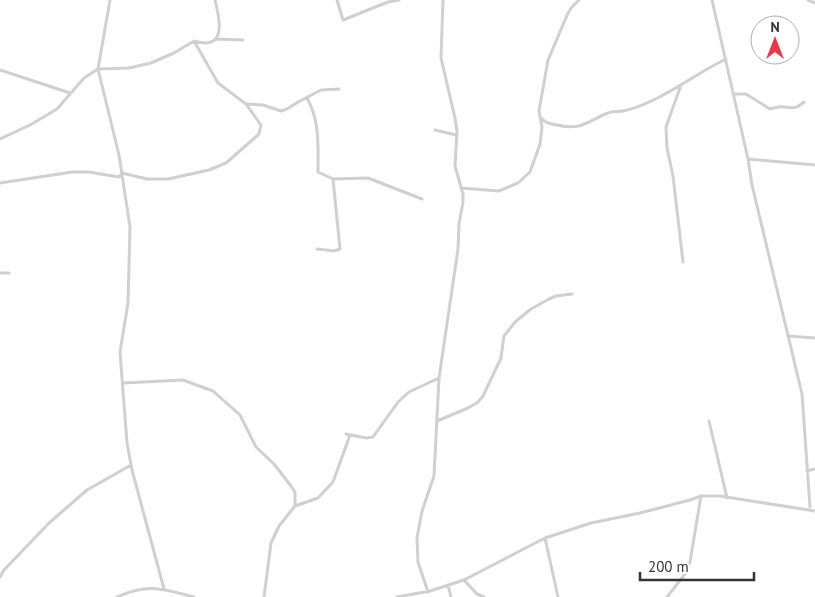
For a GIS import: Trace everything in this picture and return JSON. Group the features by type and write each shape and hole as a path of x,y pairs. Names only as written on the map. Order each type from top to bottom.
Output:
{"street":[{"path":"109,0 98,70 112,120 130,226 128,303 120,352 126,443 164,590"},
{"path":"215,0 220,26 220,32 215,39"},
{"path":"338,0 343,20 388,2 399,0"},
{"path":"428,592 424,585 418,562 417,538 422,511 434,476 439,378 463,202 455,166 455,118 441,58 442,0"},
{"path":"542,127 539,111 548,60 568,13 579,0"},
{"path":"712,0 734,94 752,185 802,394 806,471 810,507 815,511"},
{"path":"808,0 815,4"},
{"path":"0,134 1,139 57,109 84,78 98,70 129,68 151,63 174,53 194,41 199,43 215,39 243,40"},
{"path":"122,173 147,179 168,179 209,170 226,163 259,134 261,129 256,117 246,104 218,83 194,41"},
{"path":"540,117 543,121 569,128 584,125 609,112 638,107 681,86 709,67 726,59"},
{"path":"0,70 70,93"},
{"path":"681,86 666,127 667,153 673,176 683,262"},
{"path":"246,104 263,105 281,111 321,90 339,89"},
{"path":"734,94 746,94 770,109 781,106 793,109 799,107 804,102"},
{"path":"307,98 311,105 318,135 318,172 333,179 368,178 422,199"},
{"path":"461,188 499,191 518,183 530,172 534,164 540,144 543,121"},
{"path":"435,130 456,135"},
{"path":"748,159 815,166"},
{"path":"0,183 72,172 89,172 119,177 122,173"},
{"path":"317,249 334,251 340,248 333,179"},
{"path":"0,274 9,273"},
{"path":"437,421 468,408 478,402 483,396 501,358 504,336 516,321 531,309 549,299 572,294"},
{"path":"788,336 815,338"},
{"path":"264,597 271,542 279,526 295,506 318,498 329,488 333,482 348,434 366,438 373,437 398,402 410,392 439,378"},
{"path":"123,383 183,380 213,391 240,415 256,447 274,464 291,486 295,492 295,506"},
{"path":"709,421 727,498"},
{"path":"0,577 4,570 49,524 87,490 131,465"},
{"path":"806,471 815,469"},
{"path":"397,597 428,592 464,580 545,538 591,523 701,496 815,511"},
{"path":"667,597 685,574 690,562 701,496"},
{"path":"802,508 810,507"},
{"path":"545,538 558,597"},
{"path":"464,580 477,594 484,597"},
{"path":"448,585 451,597"},
{"path":"117,597 132,590 143,588 164,590 194,597"}]}
